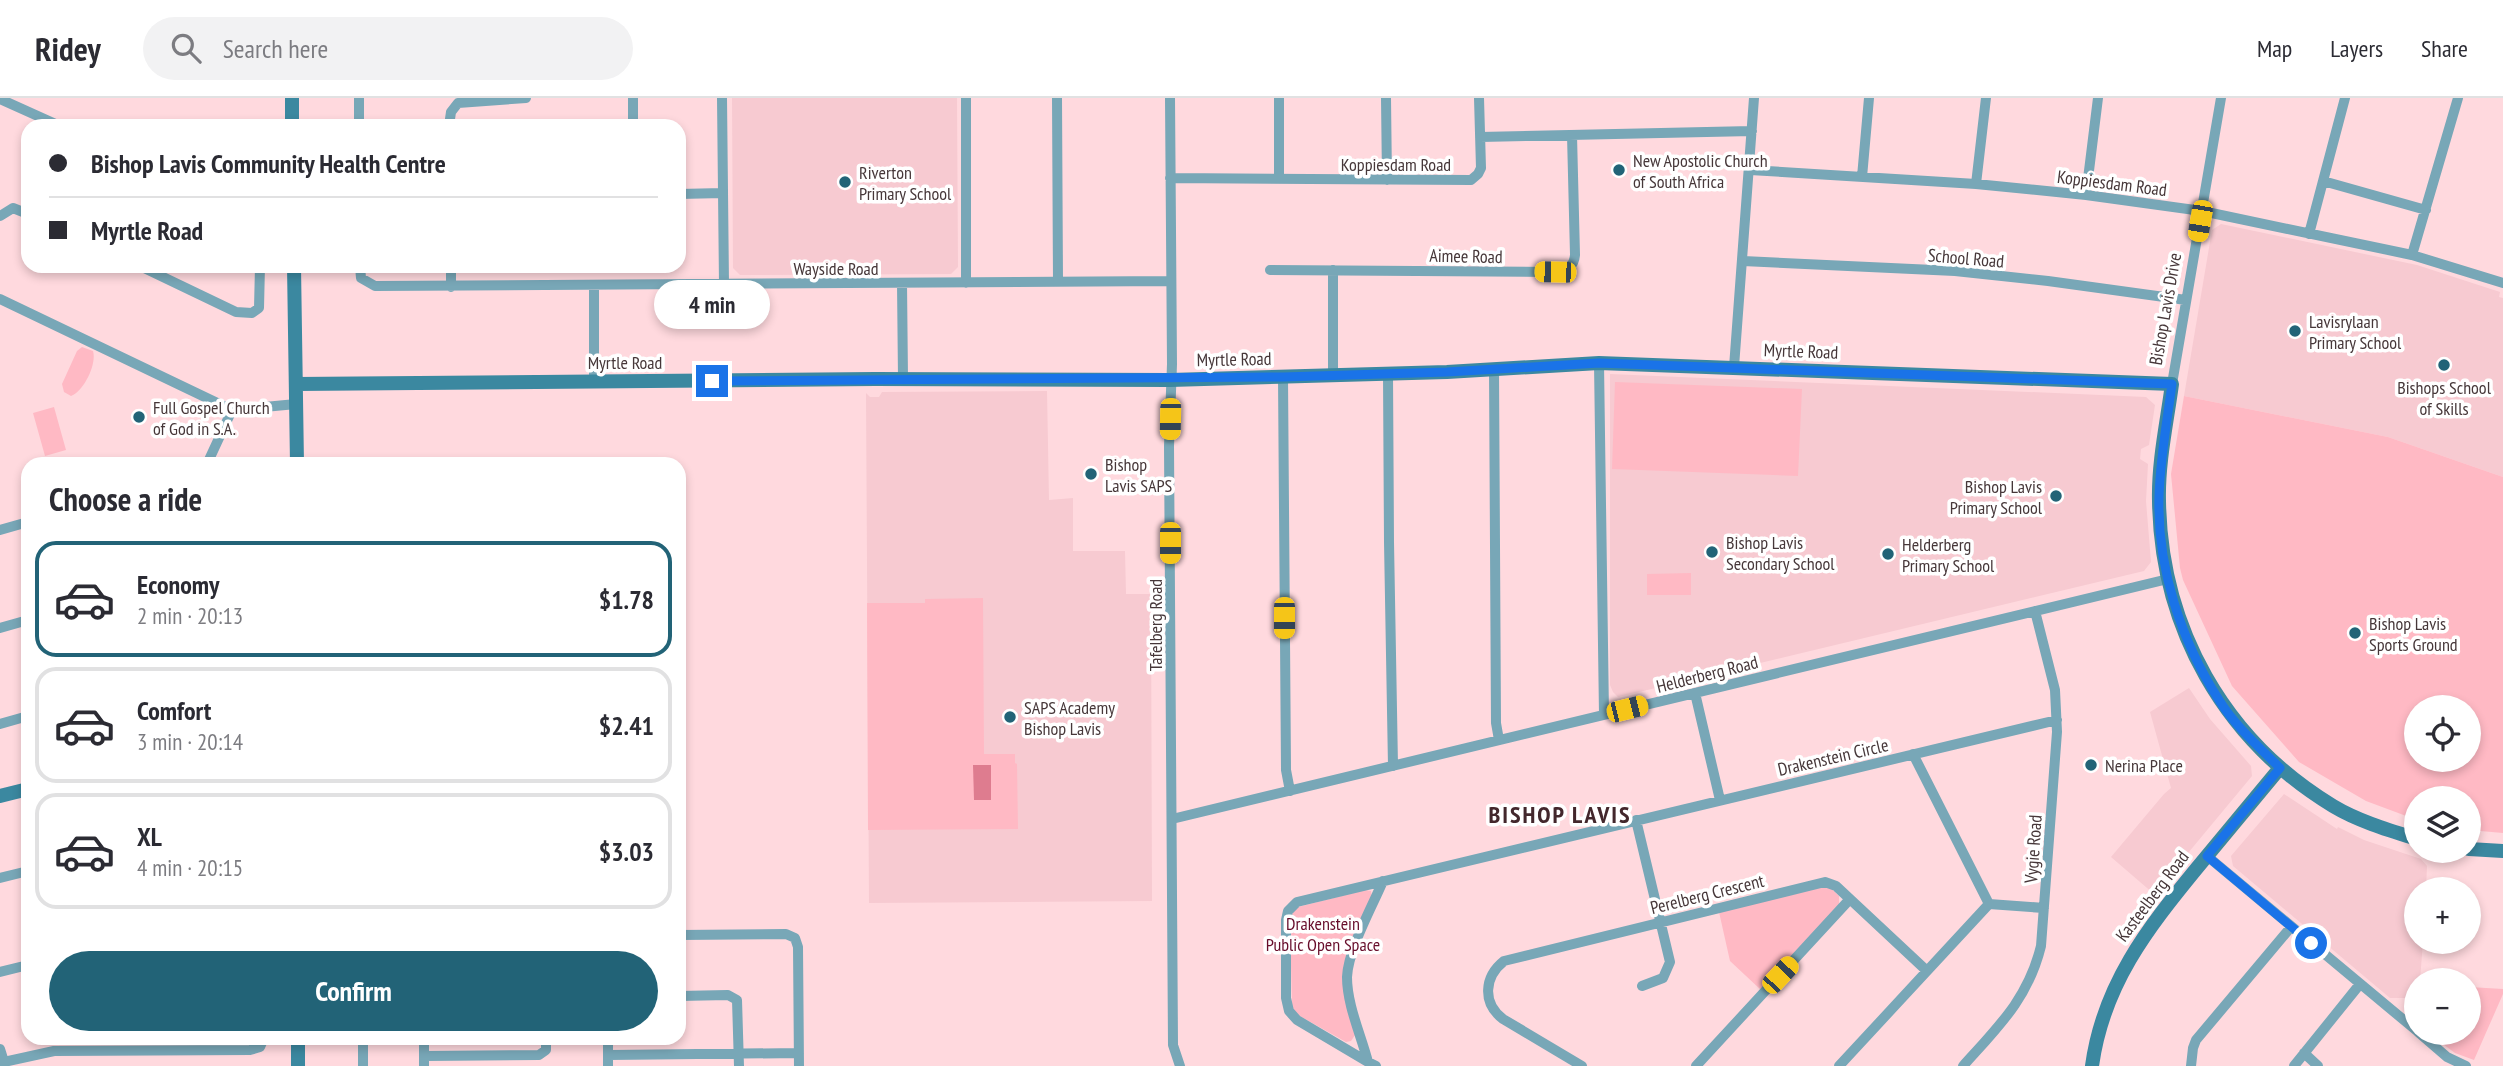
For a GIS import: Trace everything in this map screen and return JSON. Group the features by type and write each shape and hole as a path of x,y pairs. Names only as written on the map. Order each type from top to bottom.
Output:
{"street":[{"path":"292,98 292,119"},
{"path":"359,98 359,119"},
{"path":"450,119 451,112 458,103 526,98"},
{"path":"633,98 633,119"},
{"path":"722,98 724,285"},
{"path":"966,98 966,283"},
{"path":"1057,98 1058,282"},
{"name":"Tafelberg Road","path":"1170,98 1173,1045 1180,1066"},
{"path":"1279,98 1279,179"},
{"path":"1386,98 1387,180"},
{"path":"1479,98 1480,137 1752,131"},
{"path":"1734,367 1754,98"},
{"path":"1862,177 1869,98"},
{"path":"1976,184 1986,98"},
{"path":"2086,195 2098,98"},
{"name":"Bishop Lavis Drive","path":"2221,98 2172,384 2159,499 2168,579 2185,636 2220,702 2249,738 2280,768 2334,807 2361,820 2404,835"},
{"path":"2309,234 2345,98"},
{"path":"2412,255 2458,98"},
{"path":"0,99 44,119"},
{"name":"Aimee Road","path":"1270,270 1565,270 1572,266 1575,255 1572,135"},
{"name":"Koppiesdam Road","path":"1170,178 1471,180 1481,168 1480,137"},
{"name":"Koppiesdam Road","path":"1750,170 1976,184 2086,195 2202,211 2412,255 2503,283"},
{"path":"2323,181 2426,210"},
{"path":"686,194 723,193"},
{"path":"0,216 13,208 21,211"},
{"name":"School Road","path":"1743,261 1955,271 2186,300"},
{"path":"1333,270 1334,376"},
{"path":"155,273 236,312 252,313 259,308 260,273"},
{"path":"294,273 297,457"},
{"name":"Wayside Road","path":"361,273 361,278 375,286 451,287 1171,281"},
{"path":"451,273 451,287"},
{"path":"902,284 904,379"},
{"path":"594,286 594,382"},
{"path":"0,299 232,410 296,404"},
{"path":"1599,363 1604,715"},
{"name":"Myrtle Road","path":"296,384 904,379 1170,380 1388,374 1599,363 2172,384"},
{"path":"1494,369 1496,723 1499,740"},
{"path":"1388,374 1394,766"},
{"path":"1283,377 1286,770 1290,791"},
{"path":"210,457 232,410"},
{"path":"0,530 21,524"},
{"name":"Helderberg Road","path":"1172,819 2168,579"},
{"name":"Vygie Road","path":"1963,1066 2010,1014 2031,979 2041,946 2057,720 2055,690 2035,611"},
{"path":"0,628 21,622"},
{"path":"1695,693 1720,800"},
{"path":"0,724 21,718"},
{"path":"1913,754 2057,720"},
{"name":"Drakenstein Circle","path":"1372,1064 1297,1020 1289,1011 1286,998 1286,920 1288,911 1297,902 1913,754 1989,904"},
{"name":"Kasteelberg Road","path":"2092,1066 2101,1023 2132,954 2160,913 2280,768"},
{"path":"0,796 21,791"},
{"path":"1636,820 1670,966 1663,978 1642,986"},
{"path":"2481,850 2503,851"},
{"path":"2207,856 2404,1021"},
{"path":"0,878 21,873"},
{"name":"Drakenstein Circle","path":"1372,1064 1350,1000 1348,973 1351,957 1383,881"},
{"name":"Perelberg Crescent","path":"1581,1066 1497,1015 1490,1004 1488,991 1493,971 1510,958 1825,882 1836,886 1927,971"},
{"path":"1696,1066 1850,899"},
{"path":"1839,1066 1989,904 2044,908"},
{"path":"2192,1066 2196,1040 2291,927"},
{"path":"686,935 786,934 795,938 798,947 799,1066"},
{"path":"0,972 21,967"},
{"path":"2294,1066 2360,984"},
{"path":"686,996 729,995 735,998 738,1004 739,1066"},
{"path":"0,1049 4,1064 54,1051 250,1050 261,1045"},
{"path":"298,1045 298,1066"},
{"path":"363,1045 363,1066"},
{"path":"424,1061 539,1055 546,1050 546,1045"},
{"path":"2433,1045 2464,1066"},
{"path":"2304,1053 2318,1066"},
{"path":"608,1060 799,1054"}],"shaded area":[{"name":"Riverton Primary School","path":"732,98 957,98 958,267 951,274 740,275 733,268"},
{"name":"Lavisrylaan Primary School","path":"2221,224 2417,265 2500,292 2499,297 2503,298 2503,477 2388,437 2184,396 2212,230"},
{"path":"1610,374 2146,397 2155,405 2149,445 2141,449 2140,459 2148,464 2146,501 2151,562 2144,571 1618,697 1610,685"},
{"name":"SAPS Academy Bishop Lavis","path":"1047,391 1049,500 1073,498 1073,551 1125,551 1126,594 1151,594 1152,901 869,903 866,393 870,397 879,397 882,392"},
{"path":"2189,688 2210,719 2251,766 2252,776 2154,894 2111,857 2171,788 2150,712"},
{"path":"973,765 991,765 991,800 974,800"},
{"path":"2284,794 2337,829 2338,827 2364,840 2404,853 2404,863 2424,863 2427,877 2404,877 2404,954 2422,954 2421,968 2404,968 2404,998 2390,998 2233,866 2231,856"}],"green space":[{"path":"82,347 93,351 93,363 85,383 71,396 64,392 62,384 77,351"},
{"path":"1615,382 1802,389 1798,476 1612,469"},
{"name":"Bishop Lavis Sports Ground","path":"2184,396 2388,437 2503,477 2503,833 2481,831 2481,786 2404,786 2404,815 2366,801 2299,762 2232,686 2180,568 2171,474"},
{"path":"54,407 66,450 45,456 33,413"},
{"path":"1691,573 1691,595 1647,595 1647,574"},
{"path":"983,598 984,754 1015,754 1018,829 868,830 867,603 925,603 925,599"},
{"path":"1826,886 1839,896 1839,905 1761,990 1730,961 1719,912"},
{"name":"Drakenstein Public Open Space","path":"1365,890 1371,891 1372,897 1348,953 1355,1035 1351,1041 1346,1042 1298,1015 1292,1008 1290,922 1298,907"},
{"path":"2481,988 2503,989 2481,1044"},
{"path":"2444,1045 2481,1045 2474,1060 2455,1053"}],"place":[{"name":"New Apostolic Church of South Africa","path":"1619,170"},
{"name":"Riverton Primary School","path":"845,182"},
{"name":"Lavisrylaan Primary School","path":"2295,331"},
{"name":"Bishops School of Skills","path":"2444,365"},
{"name":"Full Gospel Church of God in S.A.","path":"139,417"},
{"name":"Bishop Lavis SAPS","path":"1091,474"},
{"name":"Bishop Lavis Primary School","path":"2056,496"},
{"name":"Bishop Lavis Secondary School","path":"1712,552"},
{"name":"Helderberg Primary School","path":"1888,554"},
{"name":"Bishop Lavis Sports Ground","path":"2355,633"},
{"name":"SAPS Academy Bishop Lavis","path":"1010,717"},
{"name":"Nerina Place","path":"2091,765"}],"district":[{"name":"BISHOP LAVIS","path":"1560,814"}],"route":[{"path":"712,381 1170,380 1447,372 1599,363 2172,384 2159,499 2168,579 2176,608 2185,636 2220,702 2249,738 2280,768 2207,856 2311,943"}]}
